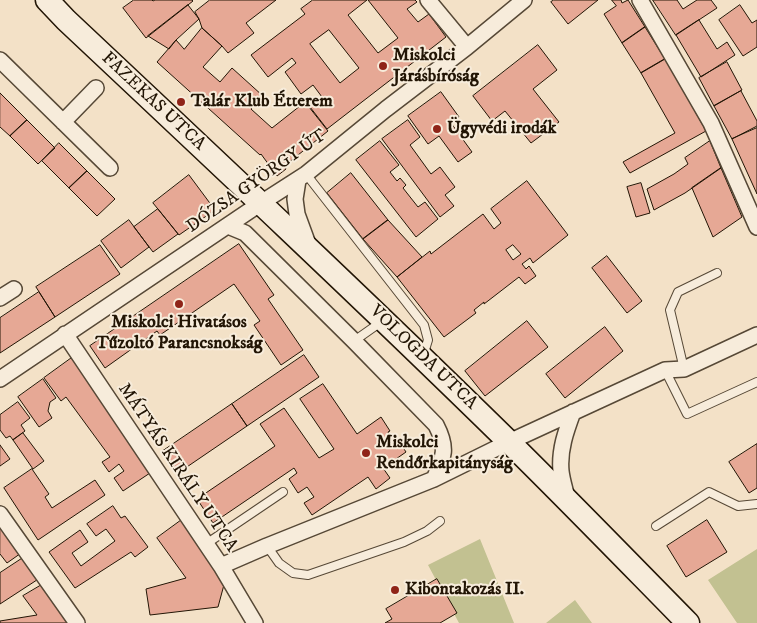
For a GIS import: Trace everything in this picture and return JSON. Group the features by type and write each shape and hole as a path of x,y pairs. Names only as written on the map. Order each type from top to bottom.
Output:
{"street":[{"name":"FAZEKAS UTCA","path":"47,0 261,203"},
{"path":"428,0 467,47"},
{"name":"DÓZSA GYÖRGY ÚT","path":"0,379 302,177 524,0"},
{"path":"640,0 711,123 757,227"},
{"path":"0,60 110,168"},
{"path":"63,122 96,88"},
{"path":"302,177 295,199 296,214 310,250"},
{"name":"VOLOGDA UTCA","path":"261,203 509,442 688,623"},
{"path":"228,226 245,232 436,425 442,437 444,447 442,463 434,479"},
{"path":"0,298 14,289"},
{"name":"MÁTYÁS KIRÁLY UTCA","path":"65,334 221,566 256,623"},
{"path":"221,566 434,479 664,370 684,369 757,335"},
{"path":"568,502 561,471 561,458 564,438 573,412"},
{"path":"0,514 78,623"}],"lane":[{"path":"302,177 424,324 428,340 422,358"},
{"path":"684,369 670,310 678,292 717,273"},
{"path":"354,341 384,320"},
{"path":"664,370 687,414 757,382"},
{"path":"206,544 283,492"},
{"path":"656,526 709,492 738,506 757,504"},
{"path":"267,546 280,563 293,573 308,575 404,542 427,531 440,521"}],"shaded area":[{"path":"480,539 514,623 459,623 428,565"},
{"path":"757,549 757,623 737,623 708,580"},
{"path":"575,600 592,623 546,623"}],"building":[{"path":"134,0 193,1 146,38 123,8"},
{"path":"210,0 276,0 246,23 254,33 228,53 202,28 195,12"},
{"name":"Miskolci Járásbíróság","path":"313,0 367,0 348,15 378,53 398,38 368,0 415,0 417,2 407,9 418,22 429,14 446,37 327,129 310,107 322,97 313,85 301,94 285,72 296,63 292,58 268,77 251,55 305,14 301,9","holes":["329,30 359,68 340,83 310,44"]},
{"path":"554,0 598,0 568,24 551,2"},
{"path":"612,0 621,0 622,3 628,0 645,27 622,43 604,14 616,6"},
{"path":"653,0 677,0 683,9 697,0 711,0 717,8 676,35"},
{"path":"188,5 199,19 169,49 148,36"},
{"path":"740,5 752,23 757,20 757,47 743,56 719,20"},
{"path":"699,20 717,49 727,42 735,55 701,77 676,35"},
{"path":"645,27 665,59 641,73 622,43"},
{"path":"202,28 222,46 203,67 220,82 232,68 263,96 251,109 272,128 305,102 328,131 284,166 286,169 277,176 261,154 157,62 176,40 184,49"},
{"path":"538,45 557,70 533,89 559,122 531,143 505,111 492,121 473,96"},
{"path":"665,59 706,131 630,173 623,162 675,133 641,73"},
{"path":"727,62 742,90 714,106 699,78"},
{"path":"741,91 757,121 757,126 732,139 714,106"},
{"name":"Ügyvédi irodák","path":"441,92 459,117 451,123 472,152 458,162 439,136 428,144 408,116"},
{"path":"0,93 27,120 10,136 0,127"},
{"path":"27,120 55,148 38,164 10,136"},
{"path":"408,120 420,137 410,145 431,174 440,167 455,187 445,195 454,206 440,217 382,139"},
{"path":"757,128 757,194 732,139"},
{"path":"380,141 399,165 390,172 397,181 400,178 406,185 403,188 418,207 425,202 438,219 416,237 356,160"},
{"path":"710,141 721,168 685,193 654,210 647,189 688,164 685,158"},
{"path":"59,143 87,171 69,188 42,161"},
{"path":"721,168 742,217 713,237 692,188"},
{"path":"87,171 115,199 97,216 69,188"},
{"path":"351,173 388,220 363,239 327,193"},
{"path":"189,175 215,210 179,235 153,203"},
{"path":"527,181 568,235 533,263 530,258 522,264 526,269 529,266 536,276 525,284 519,277 474,310 476,313 444,337 397,277 430,251 431,254 483,214 494,229 501,223 491,209","holes":["513,245 521,254 513,260 506,250"]},
{"path":"641,183 650,213 636,217 627,187"},
{"path":"158,209 178,234 153,252 134,227"},
{"path":"129,220 149,247 121,268 101,241"},
{"path":"388,220 422,257 397,277 363,239"},
{"name":"Miskolci Hivatásos Tűzoltó Parancsnokság","path":"239,244 274,295 268,299 303,350 281,365 254,325 260,321 234,284 160,335 157,331 105,368 90,346"},
{"path":"100,245 120,274 55,317 36,287"},
{"path":"607,256 642,301 627,313 592,268"},
{"path":"39,292 55,317 0,353 0,318"},
{"path":"527,321 548,347 485,396 465,371"},
{"path":"605,327 623,351 565,398 546,374"},
{"path":"304,355 319,377 247,426 232,404"},
{"path":"73,357 153,471 123,491 114,478 124,471 119,464 109,472 102,462 110,457 66,397 61,401 44,378"},
{"path":"43,379 56,398 50,402 48,411 52,418 39,427 18,397"},
{"name":"Miskolci Rendőrkapitányság","path":"323,384 357,434 381,417 390,431 388,432 394,442 398,440 406,452 383,468 390,478 376,489 368,477 312,515 304,503 314,497 307,487 298,493 289,479 297,473 294,468 213,523 197,499 275,446 260,424 284,408 319,458 334,449 300,399"},
{"path":"18,402 30,418 21,425 25,431 13,440 10,436 6,438 0,430 0,415"},
{"path":"232,404 247,426 178,473 163,451"},
{"path":"23,433 44,461 33,469 13,440"},
{"path":"757,444 757,488 749,493 729,462"},
{"path":"0,445 10,459 0,466"},
{"path":"32,469 49,494 45,497 52,508 95,480 105,495 38,540 4,488"},
{"path":"113,506 121,518 125,516 148,547 135,557 131,552 75,588 49,552 80,530 88,542 72,553 81,566 115,541 106,529 96,536 87,524"},
{"path":"0,518 24,551 7,563 0,554"},
{"path":"183,519 225,581 218,607 150,615 146,589 186,578 157,538"},
{"path":"707,520 727,552 686,577 667,546"},
{"path":"29,554 43,576 0,604 0,573"},
{"path":"437,579 457,613 440,623 385,623 392,619 386,609"},
{"path":"45,583 73,623 0,623 0,621 37,615 23,596"}],"place":[{"name":"Miskolci Járásbíróság","path":"383,66"},
{"name":"Talár Klub Étterem","path":"181,102"},
{"name":"Ügyvédi irodák","path":"437,129"},
{"name":"Miskolci Hivatásos Tűzoltó Parancsnokság","path":"179,304"},
{"name":"Miskolci Rendőrkapitányság","path":"366,453"},
{"name":"Kibontakozás II.","path":"395,590"}]}
